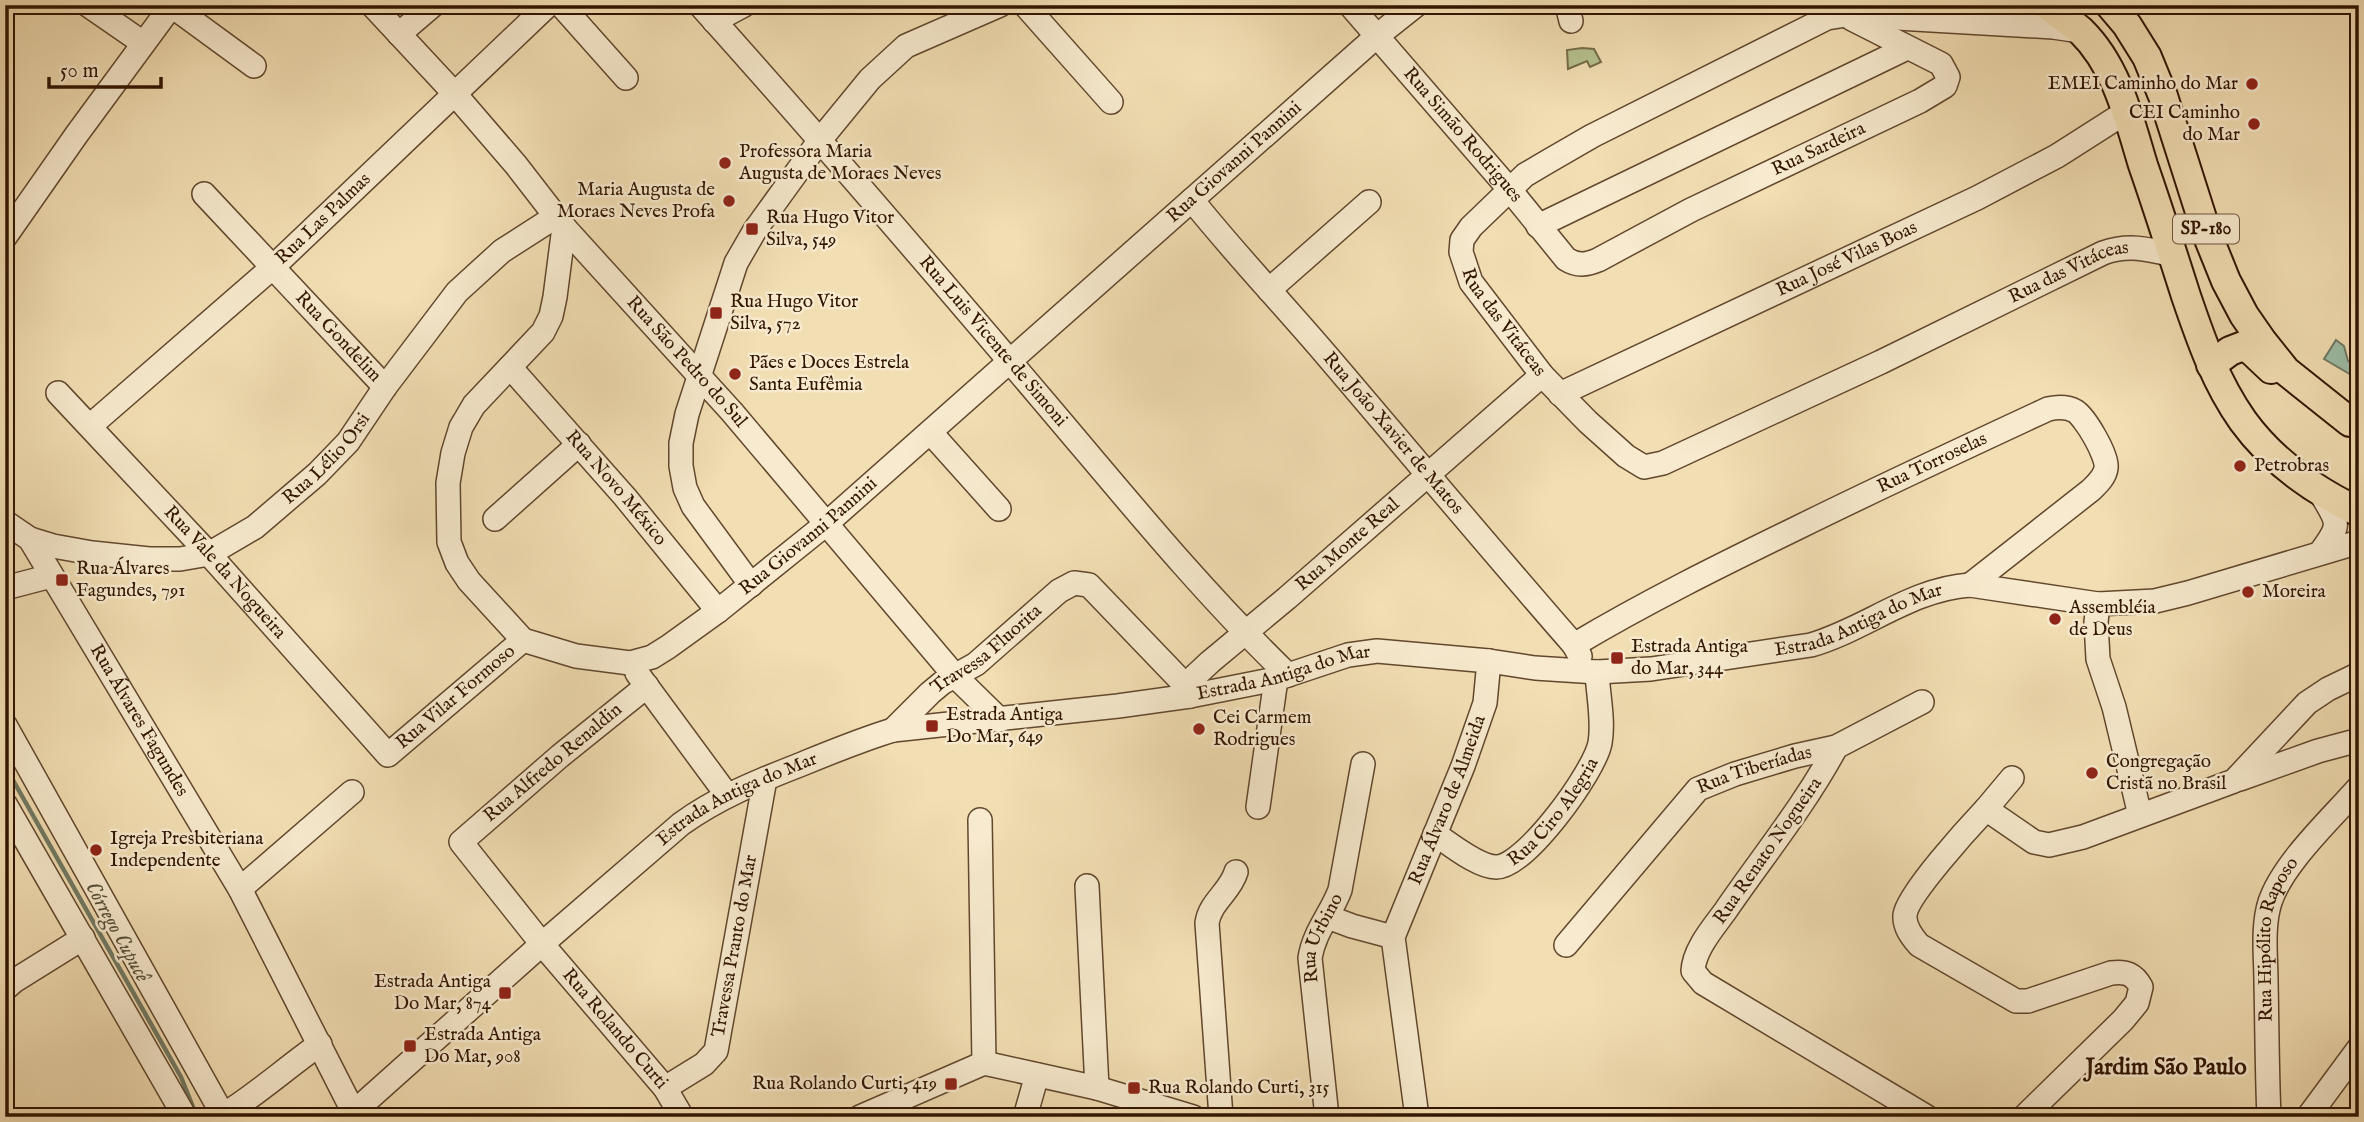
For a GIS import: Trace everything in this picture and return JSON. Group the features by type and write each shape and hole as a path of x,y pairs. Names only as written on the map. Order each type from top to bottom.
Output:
{"main road":[{"path":"2047,5 2080,31 2098,51 2109,70 2126,112 2211,365 2225,393 2244,423 2292,472 2359,512"},
{"name":"SP-180","path":"2110,5 2127,25 2147,57 2163,96 2207,234 2226,281 2244,315 2286,372 2355,424"},
{"path":"2211,365 2230,351 2247,347 2306,400 2328,415 2355,424"}],"street":[{"path":"88,5 143,43"},
{"name":"Rua São Pedro do Sul","path":"372,5 454,93 516,165 559,222 738,420 955,676 1000,720"},
{"path":"399,34 433,5"},
{"name":"Rua Las Palmas","path":"90,426 273,267 548,5"},
{"path":"561,5 626,78"},
{"path":"707,13 744,5"},
{"path":"751,585 693,506 685,488 681,466 681,443 687,414 736,263 755,230 820,140 870,79 906,46 1000,5"},
{"path":"1025,5 1111,102"},
{"name":"Rua Simão Rodrigues","path":"1350,5 1566,259 1574,264"},
{"name":"Rua Giovanni Pannini","path":"523,640 576,656 630,663 652,657 668,647 718,611 827,524 1377,36 1416,5"},
{"path":"5,237 172,6 254,66"},
{"name":"Rua Luis Vicente de Simoni","path":"707,13 820,140 1282,677"},
{"name":"Rua das Vitáceas","path":"2080,31 2053,27 1846,15 1827,18 1604,131 1525,175 1471,227 1462,240 1461,252 1471,282 1542,375 1626,456 1644,467 1655,466 1869,368 2103,253 2125,247 2173,255"},
{"name":"Rua Sardeira","path":"1574,264 1589,264 1598,260 1691,210 1941,90 1947,81 1945,68 1846,15"},
{"path":"1538,226 1907,48"},
{"name":"Rua José Vilas Boas","path":"1560,394 1977,198 2057,156 2126,112"},
{"name":"Rua Gondelim","path":"204,194 385,387"},
{"name":"Rua João Xavier de Matos","path":"1192,200 1574,645 1592,672"},
{"path":"1269,290 1369,202"},
{"path":"523,640 468,581 457,563 449,542 448,483 461,427 474,405 543,332 551,316 559,222"},
{"name":"Rua Lélio Orsi","path":"30,539 82,551 149,559 180,559 209,554 255,527 317,474 348,442 385,387 466,284 502,251 559,222"},
{"name":"Rua Novo México","path":"510,367 579,444 718,611"},
{"name":"Rua Monte Real","path":"1189,692 1195,676 1210,662 1542,375"},
{"name":"Rua Vale da Nogueira","path":"58,393 209,554 388,755"},
{"name":"Rua Torroselas","path":"1574,645 1713,569 1928,464 2056,407 2073,410 2080,415 2102,451 2106,468 2104,476 2091,490 1970,585"},
{"path":"931,433 999,509"},
{"path":"495,519 579,444"},
{"path":"2319,490 2336,521 2334,534 2320,553"},
{"name":"Rua Álvares Fagundes","path":"5,522 30,539 240,889 355,1114"},
{"name":"Estrada Antiga do Mar","path":"355,1114 542,944 681,824 727,795 860,740 893,730 1000,720 1282,677 1348,655 1377,651 1592,672 1651,669 1811,645 1835,638 1925,593 1950,586 1970,585 2098,604 2155,601 2359,542"},
{"path":"5,588 51,576"},
{"name":"Travessa Fluorita","path":"893,730 930,692 976,664 1059,591 1074,583 1089,585 1189,692"},
{"path":"2098,604 2098,659 2114,707 2140,816"},
{"name":"Rua Vilar Formoso","path":"388,755 523,640"},
{"name":"Rua Álvaro de Almeida","path":"1395,947 1485,703 1489,661"},
{"path":"630,663 727,795"},
{"name":"Rua Ciro Alegria","path":"1435,834 1484,866 1503,867 1513,862 1555,819 1576,792 1600,743 1592,672"},
{"path":"2234,781 2307,703 2359,674"},
{"path":"1258,807 1282,677"},
{"name":"Rua Alfredo Renaldin","path":"542,944 461,842 560,756 647,686"},
{"name":"Rua Tiberíadas","path":"1566,945 1698,789 1735,774 1836,747 1922,702"},
{"path":"5,725 221,1116 320,1044"},
{"path":"1986,809 2034,842 2049,845 2082,837 2318,751 2359,740"},
{"name":"Rua Renato Nogueira","path":"1836,747 1811,791 1698,952 1693,971 1703,983 1927,1117"},
{"name":"Rua Urbino","path":"1327,1117 1310,958 1321,927 1340,890 1363,764"},
{"path":"2011,778 1912,900 1905,915 1911,937 1919,945 2011,999 2022,1002 2111,973 2129,973 2137,979 2141,987 2137,1003 2113,1030 2024,1117"},
{"name":"Travessa Pranto do Mar","path":"665,1088 704,1064 716,1051 765,779"},
{"name":"Rua Hipólito Raposo","path":"2269,1117 2266,958 2270,901 2302,850 2359,787"},
{"path":"240,889 352,792"},
{"path":"5,804 185,1117"},
{"path":"980,820 984,1063"},
{"path":"1220,1117 1208,943 1209,914 1233,882 1236,872"},
{"path":"1087,886 1097,1088"},
{"path":"1321,927 1352,926 1395,947 1417,1117"},
{"path":"8,981 83,938"},
{"name":"Rua Rolando Curti","path":"542,944 665,1088 682,1117"},
{"path":"2308,1117 2359,1048"},
{"path":"860,1117 984,1063 1097,1088 1192,1117"},
{"path":"1025,1117 1038,1075"}],"shaded area":[{"path":"1594,49 1601,62 1590,67 1587,61 1568,69 1567,50"},
{"path":"2336,340 2344,346 2348,361 2358,368 2353,376 2324,359"}],"waterway":[{"name":"Córrego Cupucê","path":"5,766 181,1077 197,1117"}],"place":[{"name":"EMEI Caminho do Mar","path":"2252,84"},
{"name":"CEI Caminho do Mar","path":"2254,124"},
{"name":"Professora Maria Augusta de Moraes Neves","path":"725,163"},
{"name":"Maria Augusta de Moraes Neves Profa","path":"729,201"},
{"name":"Rua Hugo Vitor Silva, 549","path":"752,229"},
{"name":"Rua Hugo Vitor Silva, 572","path":"716,313"},
{"name":"Pães e Doces Estrela Santa Eufêmia","path":"735,374"},
{"name":"Petrobras","path":"2240,466"},
{"name":"Rua Álvares Fagundes, 791","path":"62,580"},
{"name":"Moreira","path":"2248,592"},
{"name":"Assembléia de Deus","path":"2055,619"},
{"name":"Estrada Antiga do Mar, 344","path":"1617,658"},
{"name":"Estrada Antiga Do Mar, 649","path":"932,726"},
{"name":"Cei Carmem Rodrigues","path":"1199,729"},
{"name":"Congregação Cristã no Brasil","path":"2092,773"},
{"name":"Igreja Presbiteriana Independente","path":"96,850"},
{"name":"Estrada Antiga Do Mar, 874","path":"505,993"},
{"name":"Estrada Antiga Do Mar, 908","path":"410,1046"},
{"name":"Rua Rolando Curti, 419","path":"951,1084"},
{"name":"Rua Rolando Curti, 315","path":"1134,1088"}],"district":[{"name":"Jardim São Paulo","path":"2166,1067"}]}
